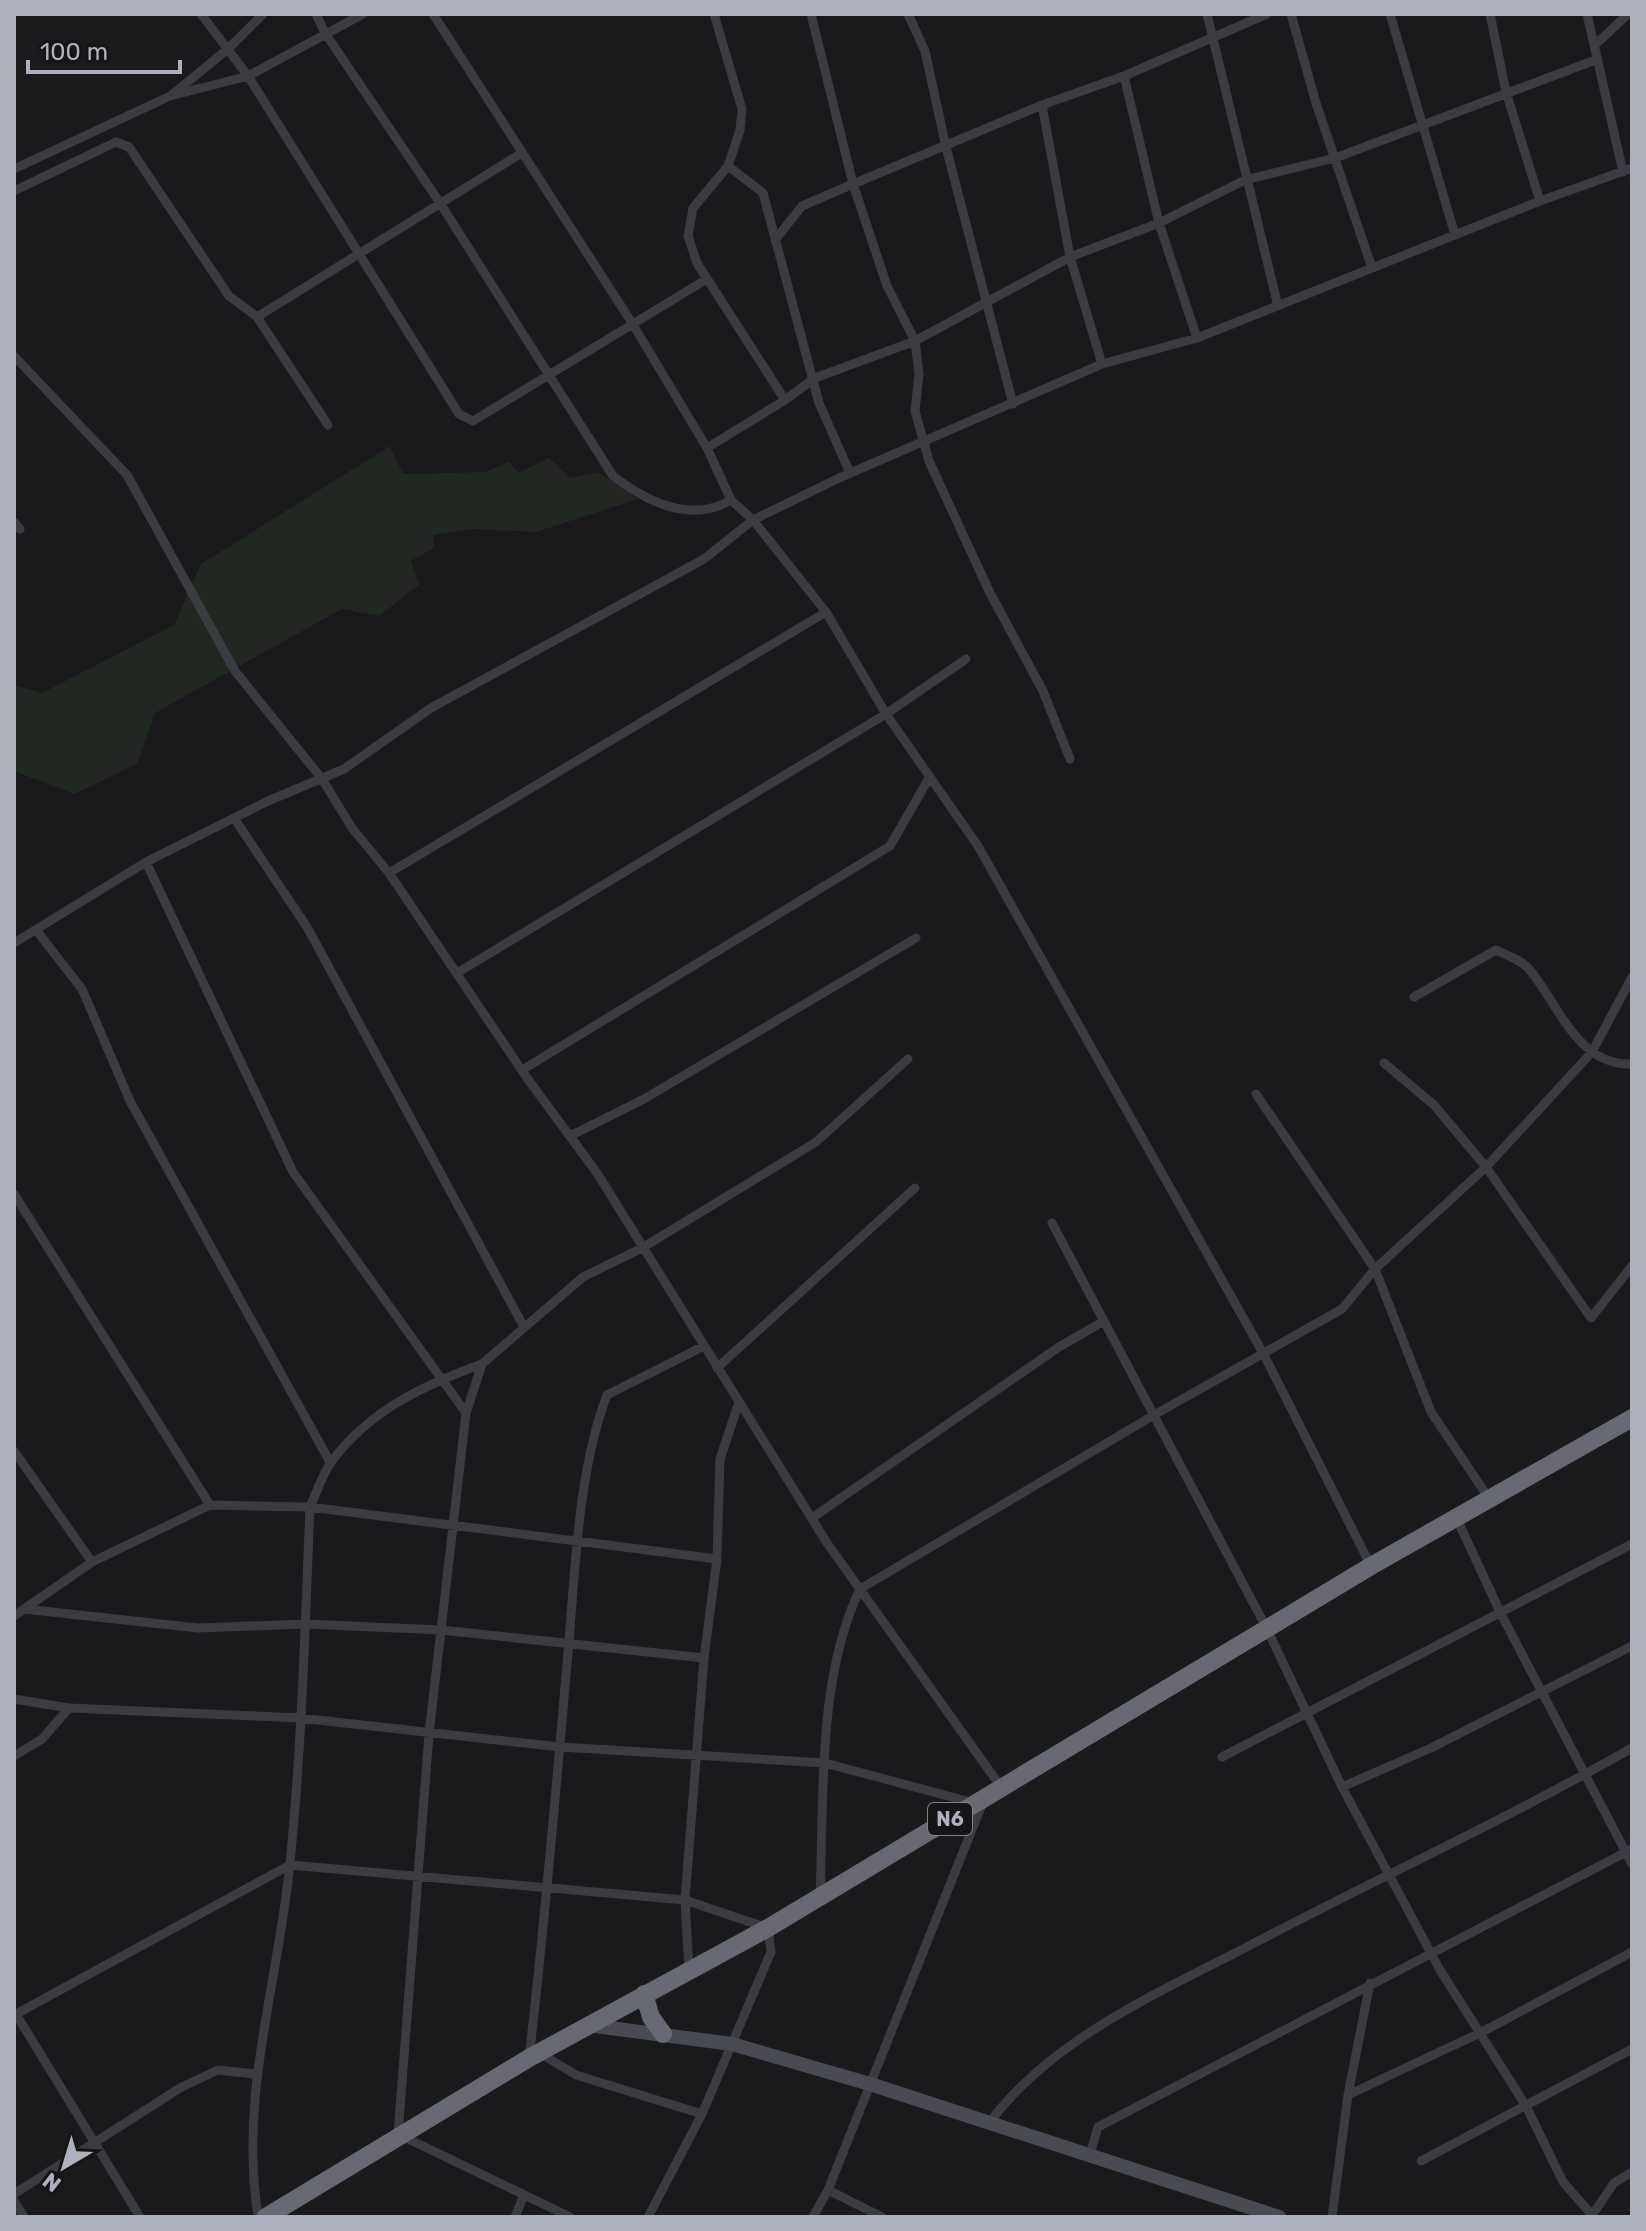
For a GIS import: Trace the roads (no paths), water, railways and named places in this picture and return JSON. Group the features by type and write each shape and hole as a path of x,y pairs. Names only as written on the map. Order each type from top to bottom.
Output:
{"highway":[{"name":"N6","path":"266,2217 398,2134 587,2025 768,1928 1371,1566 1632,1418"},
{"path":"644,1994 651,2017 663,2034"}],"main road":[{"path":"587,2025 732,2044 870,2084 1279,2217"}],"street":[{"path":"201,14 248,76 459,414 466,420 473,421 707,279"},
{"path":"170,96 229,48 263,14"},
{"path":"316,14 325,33 440,203 613,476 631,490 689,511 715,510 731,500"},
{"path":"14,169 170,96 248,76 363,14"},
{"path":"433,14 520,154 632,323 707,448 731,500 753,520 826,612 886,714 978,846 1263,1353 1371,1566"},
{"path":"714,14 742,109 740,130 728,166 693,208 688,236 697,263 785,400"},
{"path":"811,14 853,184 887,286 915,341 919,374 915,411 929,461 990,593 1043,691 1070,759"},
{"path":"908,14 925,51 946,147 1013,404"},
{"path":"1207,14 1278,306"},
{"path":"775,240 802,206 1042,105 1124,76 1267,14"},
{"path":"1291,14 1372,268"},
{"path":"1390,14 1455,235"},
{"path":"1490,14 1506,92 1540,201"},
{"path":"14,943 146,862 234,818 344,769 431,708 704,559 753,520 850,473 1102,364 1197,338 1540,201 1628,170 1587,14"},
{"path":"1596,44 1628,14"},
{"path":"707,448 815,378 915,341 989,304 1070,257 1159,223 1245,180 1335,158 1598,59"},
{"path":"1124,76 1159,223 1197,338"},
{"path":"1042,105 1070,257 1102,364"},
{"path":"14,191 116,142 129,147 229,296 257,317 328,425"},
{"path":"257,317 520,154"},
{"path":"728,166 763,193 826,424 850,473"},
{"path":"14,356 127,475 235,671 322,779 352,828 389,873 570,1136 812,1518 1001,1787"},
{"path":"389,873 826,612"},
{"path":"457,973 886,714 966,659"},
{"path":"522,1070 890,846 929,778"},
{"path":"234,818 307,927 524,1327"},
{"path":"146,862 293,1172 466,1413"},
{"path":"36,930 82,989 130,1101 330,1462"},
{"path":"570,1136 644,1099 916,938"},
{"path":"1414,997 1496,950 1528,966 1558,1016 1592,1052 1617,1063 1632,1064"},
{"path":"820,1897 825,1763 843,1624 860,1589 1154,1415 1342,1309 1375,1269 1486,1167 1592,1052 1632,977"},
{"path":"258,2217 250,2166 255,2074 290,1865 310,1507 330,1462 381,1410 440,1379 482,1364 583,1277 642,1248 816,1142 908,1059"},
{"path":"1384,1063 1434,1105 1486,1167 1591,1318 1632,1266"},
{"path":"1256,1094 1375,1269 1431,1412 1490,1500"},
{"path":"717,1368 915,1188"},
{"path":"14,1194 210,1505"},
{"path":"1052,1223 1267,1629 1342,1787 1431,1951 1526,2106 1563,2182 1592,2216 1614,2183 1632,2172"},
{"path":"812,1518 1059,1347 1104,1321"},
{"path":"702,2114 576,2075 534,2055 578,1540 597,1420 607,1395 704,1346"},
{"path":"482,1364 466,1413 429,1734 398,2134 570,2217"},
{"path":"689,1970 685,1900 694,1756 717,1559 720,1459 739,1402"},
{"path":"14,1451 92,1562"},
{"path":"14,1616 92,1562 210,1505 310,1507 717,1559"},
{"path":"1457,1519 1501,1614 1629,1850 1632,1864"},
{"path":"1222,1757 1632,1544"},
{"path":"24,1609 198,1628 305,1624 441,1630 704,1658"},
{"path":"1342,1787 1431,1748 1632,1646"},
{"path":"14,1699 69,1708 300,1718 560,1747 825,1763 980,1800 828,2190 813,2217"},
{"path":"14,1756 42,1739 69,1708"},
{"path":"990,2122 1004,2102 1054,2057 1125,2012 1632,1748"},
{"path":"1090,2154 1098,2127 1629,1850"},
{"path":"140,2217 15,2015 290,1865 685,1900 768,1928 771,1952 702,2114 648,2217"},
{"path":"1348,2095 1482,2032 1632,1952"},
{"path":"1332,2217 1348,2095 1370,1983"},
{"path":"1421,2161 1632,2049"},
{"path":"14,2194 180,2088 218,2070 255,2074"},
{"path":"828,2190 882,2217"},
{"path":"515,2217 524,2195"},
{"path":"14,2201 24,2217"}]}
